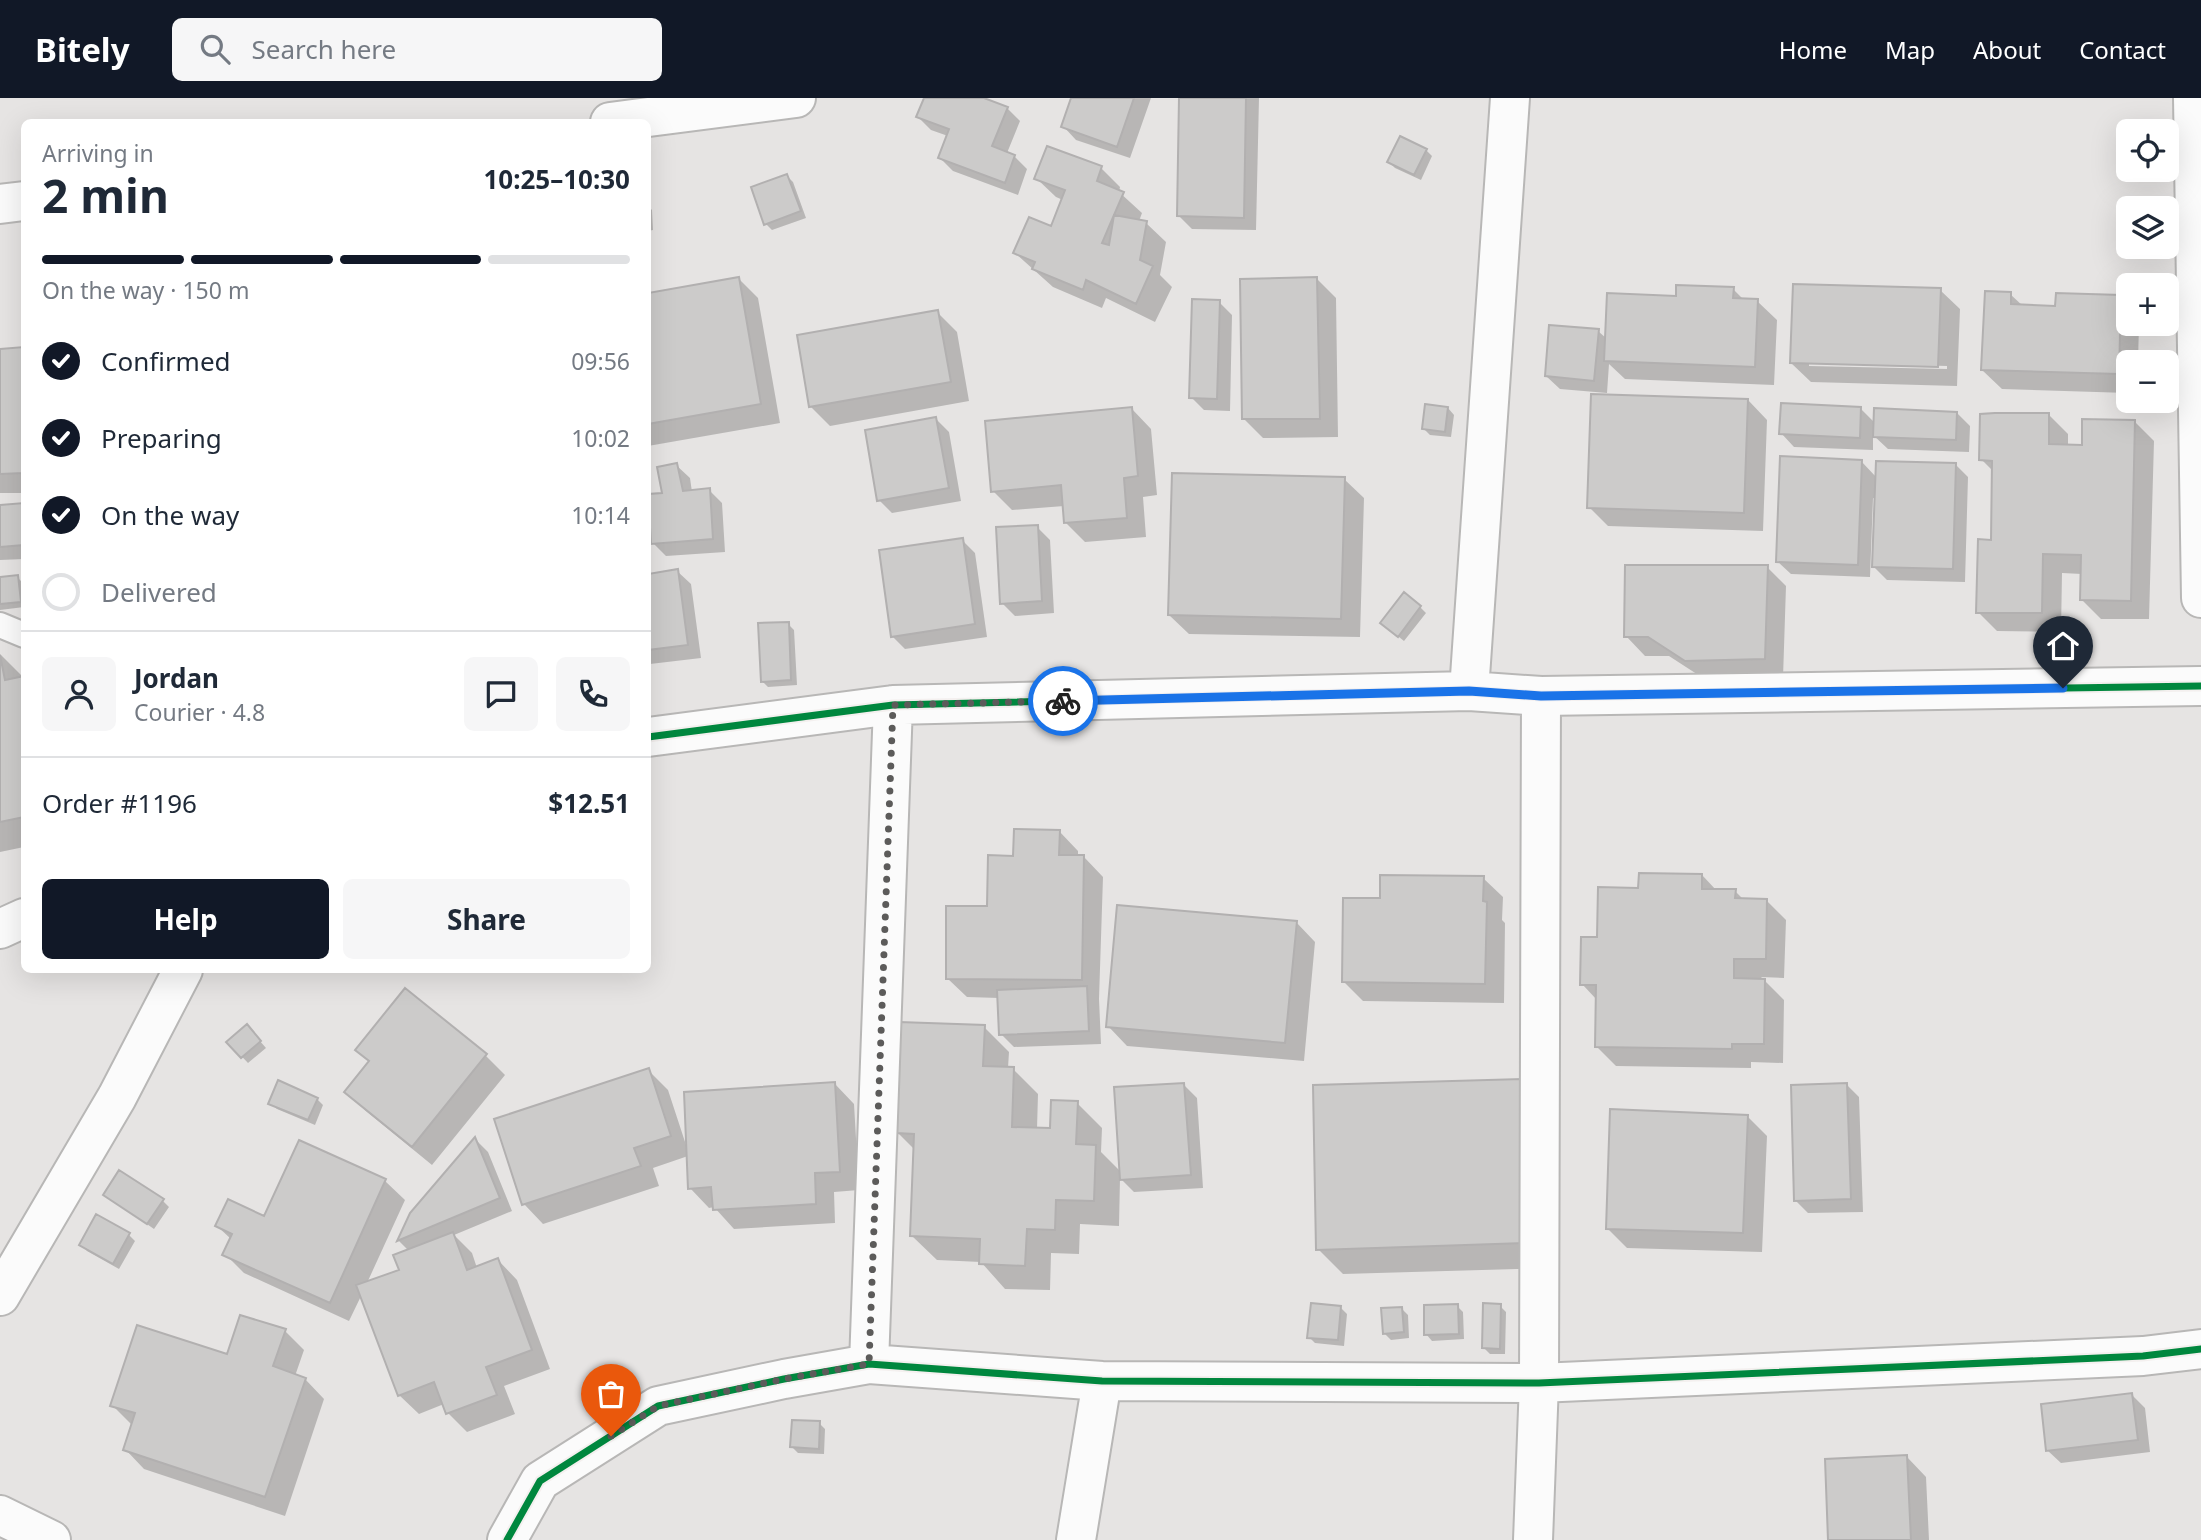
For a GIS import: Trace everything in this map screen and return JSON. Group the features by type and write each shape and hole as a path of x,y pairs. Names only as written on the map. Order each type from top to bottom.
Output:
{"street":[{"path":"633,119 796,98"},
{"path":"1469,691 1510,98"},
{"path":"2193,98 2201,598"},
{"path":"0,204 21,201"},
{"path":"651,737 893,705 1469,691 1541,696 2201,686"},
{"path":"1533,1540 1539,1383 1541,696"},
{"path":"869,1364 893,705"},
{"path":"0,929 21,919"},
{"path":"0,1296 117,1097 181,973"},
{"path":"507,1540 540,1481 658,1406 869,1364 1102,1381 1539,1383 2143,1356 2201,1349"},
{"path":"1076,1540 1102,1381"},
{"path":"0,1516 51,1540"}],"lane":[{"path":"0,625 21,634"}],"building":[{"path":"924,98 984,98 1008,107 992,146 1015,155 1005,183 938,158 949,129 916,117"},
{"path":"1071,98 1134,98 1117,147 1061,127"},
{"path":"1179,98 1246,98 1244,218 1177,216"},
{"path":"1400,136 1427,149 1414,175 1387,162"},
{"path":"1047,146 1102,166 1097,181 1124,192 1114,215 1147,221 1140,260 1153,266 1136,304 1086,280 1083,290 1032,269 1035,262 1013,253 1029,217 1051,226 1065,190 1034,179","holes":["1114,215 1109,245 1102,243"]},
{"path":"787,174 801,211 764,225 751,187"},
{"path":"739,277 761,404 651,423 651,292"},
{"path":"1317,277 1320,419 1242,419 1240,279"},
{"path":"1793,284 1941,288 1938,367 1790,363"},
{"path":"1676,285 1734,287 1733,298 1758,299 1755,367 1604,361 1607,293 1676,296"},
{"path":"1985,291 2011,292 2011,304 2055,306 2056,293 2116,295 2116,336 2120,336 2120,350 2116,350 2116,374 1981,370"},
{"path":"1192,299 1220,300 1217,399 1189,398"},
{"path":"938,310 951,382 809,407 797,335"},
{"path":"1549,325 1599,329 1594,381 1545,376"},
{"path":"21,347 21,473 0,474 0,349"},
{"path":"1591,394 1748,399 1744,513 1587,508"},
{"path":"1781,403 1861,407 1860,438 1779,434"},
{"path":"1425,404 1448,407 1445,432 1422,429"},
{"path":"1132,407 1138,476 1124,478 1127,518 1064,523 1061,485 991,492 985,421"},
{"path":"1874,408 1957,412 1956,440 1873,437"},
{"path":"2049,413 2049,444 2082,445 2082,419 2135,420 2131,601 2080,600 2081,555 2043,554 2042,613 1976,613 1978,539 1991,540 1992,461 1979,460 1980,414"},
{"path":"936,417 949,488 877,501 865,430"},
{"path":"1780,456 1862,460 1858,565 1776,562"},
{"path":"1876,461 1956,463 1953,569 1872,567"},
{"path":"677,463 683,491 710,488 713,539 651,544 651,494 662,493 657,467"},
{"path":"1172,473 1345,477 1341,619 1168,615"},
{"path":"21,503 21,545 0,547 0,505"},
{"path":"1038,525 1042,601 1000,604 996,527"},
{"path":"963,538 975,624 891,637 879,550"},
{"path":"1625,565 1768,565 1765,659 1685,661 1648,637 1624,637"},
{"path":"678,569 688,645 651,650 651,574"},
{"path":"18,575 21,602 0,604 0,577"},
{"path":"1404,592 1421,606 1398,637 1380,623"},
{"path":"789,622 791,680 761,682 758,623"},
{"path":"0,655 5,680 21,677 21,818 0,822"},
{"path":"1014,829 1060,830 1059,855 1084,855 1082,980 946,979 946,906 987,906 988,855 1013,856"},
{"path":"1639,873 1702,874 1702,889 1736,889 1735,898 1767,899 1766,959 1734,959 1734,978 1765,979 1764,1044 1732,1044 1732,1049 1595,1047 1596,985 1580,985 1581,937 1597,937 1598,887 1638,888"},
{"path":"1380,875 1484,876 1483,901 1487,902 1485,984 1342,982 1343,898 1380,898"},
{"path":"1117,905 1297,921 1285,1043 1106,1027"},
{"path":"1087,986 1089,1031 999,1035 997,990"},
{"path":"405,988 487,1054 412,1147 344,1092 369,1061 355,1050"},
{"path":"899,1022 985,1025 983,1066 1014,1067 1012,1127 1050,1128 1051,1100 1078,1101 1076,1144 1096,1145 1094,1201 1056,1200 1055,1230 1027,1229 1025,1266 979,1264 980,1239 910,1236 914,1134 896,1133"},
{"path":"247,1024 261,1041 241,1058 226,1042"},
{"path":"649,1068 671,1136 634,1148 641,1166 522,1205 494,1119"},
{"path":"1522,1079 1525,1243 1316,1250 1313,1085"},
{"path":"278,1080 318,1098 308,1120 268,1104"},
{"path":"835,1082 840,1172 815,1173 816,1204 713,1210 711,1187 688,1189 684,1092"},
{"path":"1184,1083 1191,1175 1120,1180 1114,1087"},
{"path":"1847,1083 1851,1199 1794,1201 1791,1085"},
{"path":"1610,1109 1748,1115 1743,1233 1606,1229"},
{"path":"475,1137 500,1198 397,1241 410,1213"},
{"path":"299,1140 386,1179 330,1303 222,1255 232,1234 215,1226 228,1199 264,1216"},
{"path":"119,1170 164,1199 147,1224 103,1195"},
{"path":"96,1214 130,1233 113,1264 79,1245"},
{"path":"453,1232 467,1270 498,1258 532,1350 486,1367 497,1395 446,1414 434,1382 398,1396 356,1285 399,1270 393,1255"},
{"path":"1311,1303 1341,1306 1338,1340 1307,1338"},
{"path":"1483,1303 1501,1304 1500,1349 1482,1348"},
{"path":"1458,1304 1459,1334 1424,1335 1424,1305"},
{"path":"1402,1307 1404,1332 1383,1334 1381,1308"},
{"path":"240,1315 286,1329 273,1366 306,1378 265,1497 123,1450 135,1413 110,1406 137,1325 227,1354"},
{"path":"2132,1393 2138,1440 2046,1451 2041,1404"},
{"path":"792,1420 820,1421 819,1449 790,1447"},
{"path":"1907,1455 1911,1540 1828,1540 1825,1459"}],"cycle path":[{"path":"651,737 893,705 1469,691 1541,696 2201,686"},
{"path":"507,1540 540,1481 658,1406 869,1364 1102,1381 1539,1383 2143,1356 2201,1349"}],"way so far":[{"path":"611,1436 658,1406 869,1364 893,705 1063,701"}],"route":[{"path":"1063,701 1469,691 1541,696 2063,688"}]}
